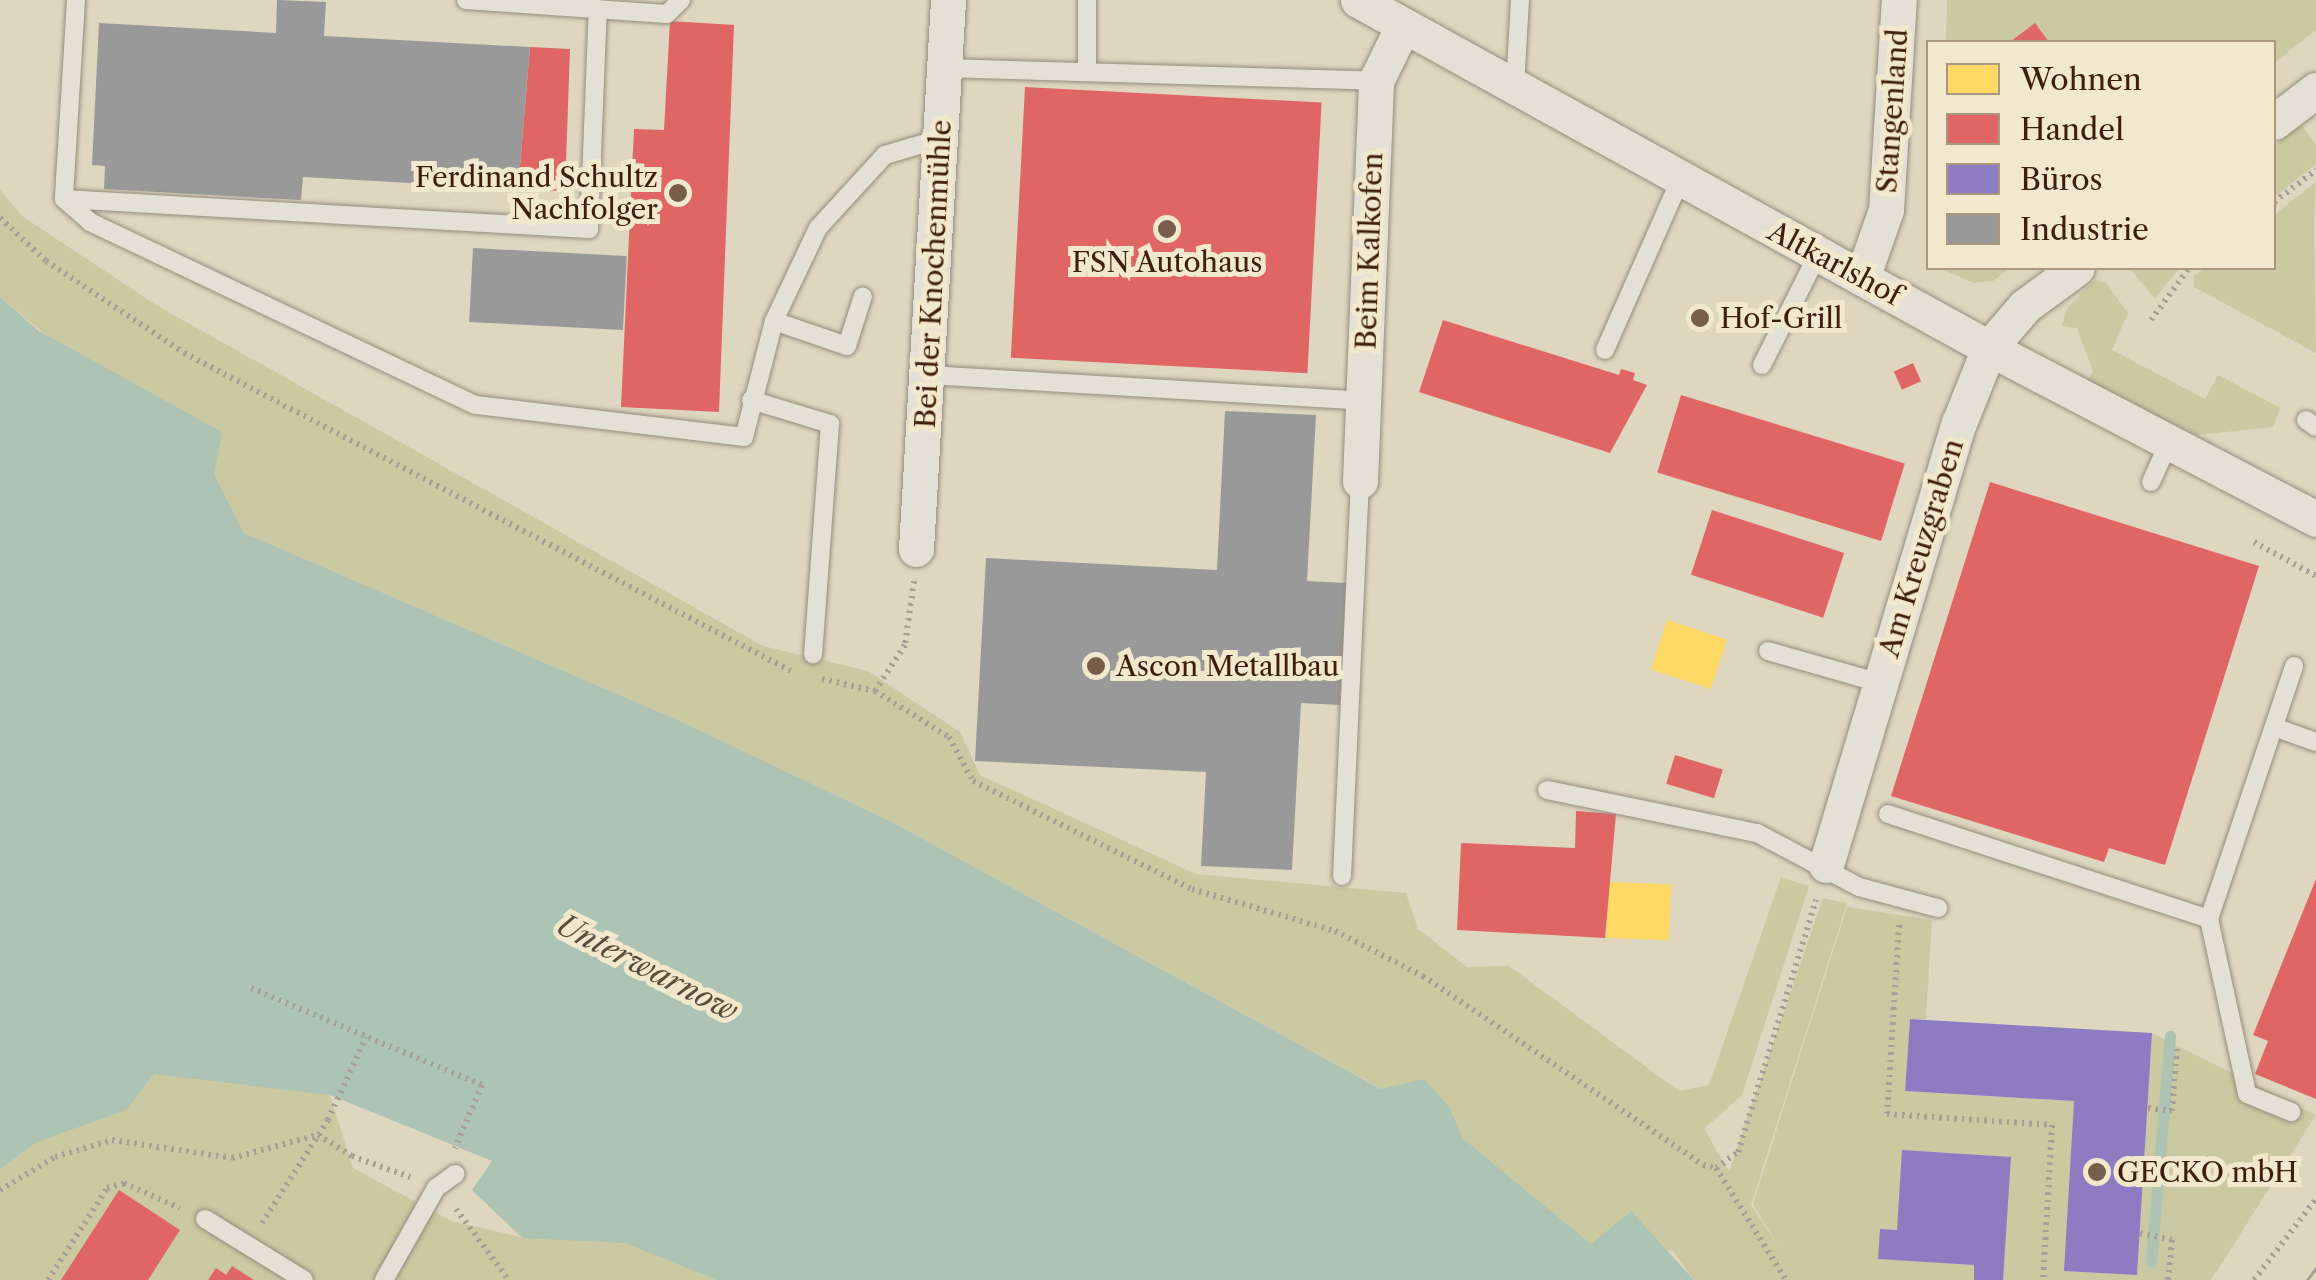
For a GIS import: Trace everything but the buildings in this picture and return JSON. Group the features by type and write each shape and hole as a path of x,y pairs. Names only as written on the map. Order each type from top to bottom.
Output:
{"street":[{"name":"Bei der Knochenmühle","path":"916,548 948,0"},
{"name":"Altkarlshof","path":"1358,0 1989,348 2316,519"},
{"name":"Stangenland","path":"1862,278 1886,210 1899,0"},
{"name":"Beim Kalkofen","path":"1360,481 1376,81 1403,26"},
{"path":"2276,120 2316,90"},
{"name":"Am Kreuzgraben","path":"1826,864 1959,423 1989,348 2025,306 2075,270"}],"lane":[{"path":"64,199 76,0"},
{"path":"466,0 666,14 681,0"},
{"path":"1087,0 1087,72"},
{"path":"1516,86 1520,0"},
{"path":"64,199 589,228 598,9"},
{"path":"944,68 1376,81"},
{"path":"64,199 90,222 476,406 744,437 750,400 774,321 818,228 885,155 940,138"},
{"path":"1605,350 1680,180"},
{"path":"1762,365 1818,254"},
{"path":"774,321 847,346 864,296"},
{"path":"929,375 1363,401"},
{"path":"750,400 830,424 814,654"},
{"path":"2151,482 2169,442"},
{"path":"1342,876 1360,481"},
{"path":"1768,651 1880,683"},
{"path":"2291,1112 2247,1094 2209,918 2294,666"},
{"path":"2274,727 2316,742"},
{"path":"1547,790 1757,832 1826,864 1859,887 1938,908"},
{"path":"1888,814 2209,918"},
{"path":"384,1280 436,1188 455,1174"},
{"path":"205,1219 304,1280"}],"path":[{"path":"2276,200 2316,170"},
{"path":"0,218 46,261 184,353 795,674"},
{"path":"2151,320 2187,270"},
{"path":"2254,542 2316,576"},
{"path":"875,691 905,645 916,548"},
{"path":"811,677 875,691 949,737 973,782 1192,889 1335,932 1422,976 1716,1168 1786,1280"},
{"path":"1716,1168 1738,1152 1826,864"},
{"path":"1900,900 1888,1114 2052,1125 2043,1280"},
{"path":"251,988 482,1085 453,1151"},
{"path":"248,1245 318,1135 366,1037"},
{"path":"2148,1108 2172,1111 2177,1047"},
{"path":"0,1190 56,1157 112,1140 232,1158 318,1135 352,1156 436,1188 509,1280"},
{"path":"48,1280 107,1188 124,1183 205,1219"},
{"path":"2254,1280 2316,1198"},
{"path":"2140,1233 2172,1240 2168,1280"}],"green space":[{"path":"1947,0 2316,0 2316,30 2276,61 2276,40 1946,40"},
{"path":"2301,125 2316,144 2316,164 2276,195 2276,144"},
{"path":"2316,182 2316,353 2194,287 2194,276 2202,270 2276,270 2276,213"},
{"path":"0,190 22,216 156,305 763,646 868,671 960,732 980,775 1196,874 1406,893 1418,929 1467,967 1509,966 1679,1091 1709,1085 1781,877 1809,886 1742,1095 1704,1129 1729,1171 1823,898 1847,903 1751,1205 1779,1247 1753,1204 1847,907 1932,920 1926,1019 1910,1019 1905,1091 2074,1101 2065,1271 2137,1275 2152,1033 2316,1115 2211,1280 1694,1280 1673,1251 1591,1245 1461,1138 1450,1108 1382,1089 894,823 682,722 244,533 214,474 0,297"},
{"path":"1944,270 2007,270 1993,281 1974,283"},
{"path":"2131,270 2178,270 2155,298"},
{"path":"2094,280 2106,283 2128,313 2112,350 2205,399 2218,375 2280,408 2273,427 2188,436 2087,380 2093,371 2077,328 2062,326 2066,310"},
{"path":"77,1026 330,1095 353,1168 451,1221 521,1237 472,1190 1011,1280 0,1280 0,1061"}],"water":[{"name":"Unterwarnow","path":"0,297 39,331 222,432 214,474 244,533 682,722 894,823 1381,1089 1424,1079 1450,1108 1462,1138 1591,1244 1631,1211 1694,1280 717,1280 625,1243 523,1238 472,1190 492,1161 330,1095 154,1074 126,1110 37,1142 0,1169"}],"waterway":[{"path":"2151,1262 2170,1036"}],"tram line":[{"path":"2307,1280 2316,1268"}],"place":[{"name":"Ferdinand Schultz Nachfolger","path":"678,193"},
{"name":"FSN Autohaus","path":"1167,229"},
{"name":"Hof-Grill","path":"1700,318"},
{"name":"Ascon Metallbau","path":"1096,666"},
{"name":"GECKO mbH","path":"2097,1172"}]}
